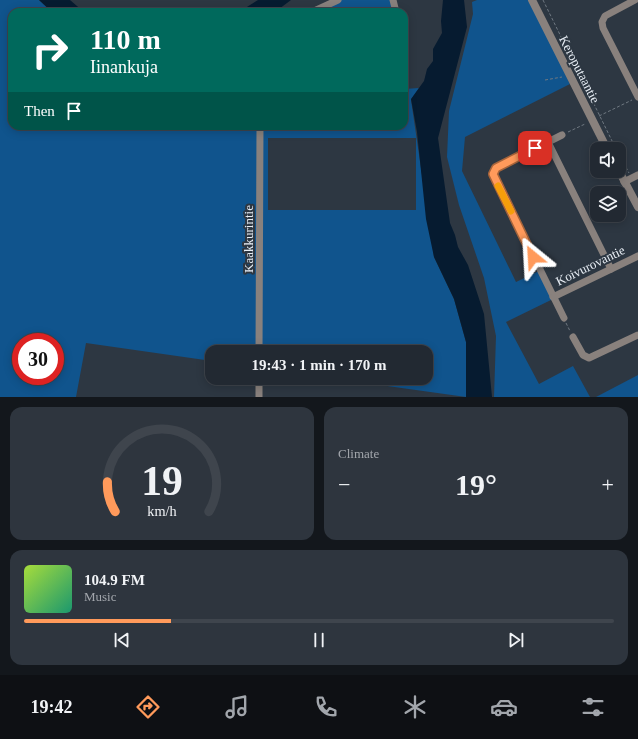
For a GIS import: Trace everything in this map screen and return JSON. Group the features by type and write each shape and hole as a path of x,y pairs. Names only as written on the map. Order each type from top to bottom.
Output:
{"street":[{"path":"321,8 338,0"},
{"name":"Keroputaantie","path":"532,0 570,75 596,118 605,142"},
{"path":"635,0 605,16 602,22 638,97"},
{"name":"Kaakkurintie","path":"259,345 260,130"},
{"path":"562,135 496,168 493,171 494,178 564,318"},
{"path":"548,142 611,269"},
{"path":"624,182 638,175"},
{"path":"622,178 638,207"},
{"name":"Koivurovantie","path":"553,297 638,256"},
{"path":"573,337 583,355 589,358 638,335"},
{"path":"258,397 259,385"}],"path":[{"path":"543,0 596,118 611,142"},
{"path":"545,80 570,75"},
{"path":"562,135 638,97"},
{"path":"564,318 573,337"}],"shaded area":[{"path":"0,0 39,0 48,8 8,8 8,130 408,130 408,89 419,88 411,100 434,257 454,299 466,342 466,397 380,385 433,385 433,345 205,345 205,360 86,343 76,397 0,397","holes":["268,138 416,138 416,210 268,210"]},
{"path":"39,0 70,0 79,8 48,8"},
{"path":"258,0 291,0 280,8 245,8"},
{"path":"341,0 390,0 393,8 324,8"},
{"path":"443,0 464,0 467,27 438,138 450,223 458,247 468,265 484,314 492,397 466,397 466,342 454,299 434,257 426,219 417,132 411,99 424,81 427,69 433,61 433,49 442,33 441,21"},
{"path":"477,0 530,0 570,84 465,137 462,171 516,282 539,271 553,299 506,322 539,384 573,366 590,397 494,397 496,336 484,278 459,205 447,157 449,111 473,14 472,2"},
{"path":"638,375 638,397 596,397"}],"slow traffic":[{"path":"498,186 511,211"}],"route":[{"path":"533,257 494,178 493,171 535,148"}]}
